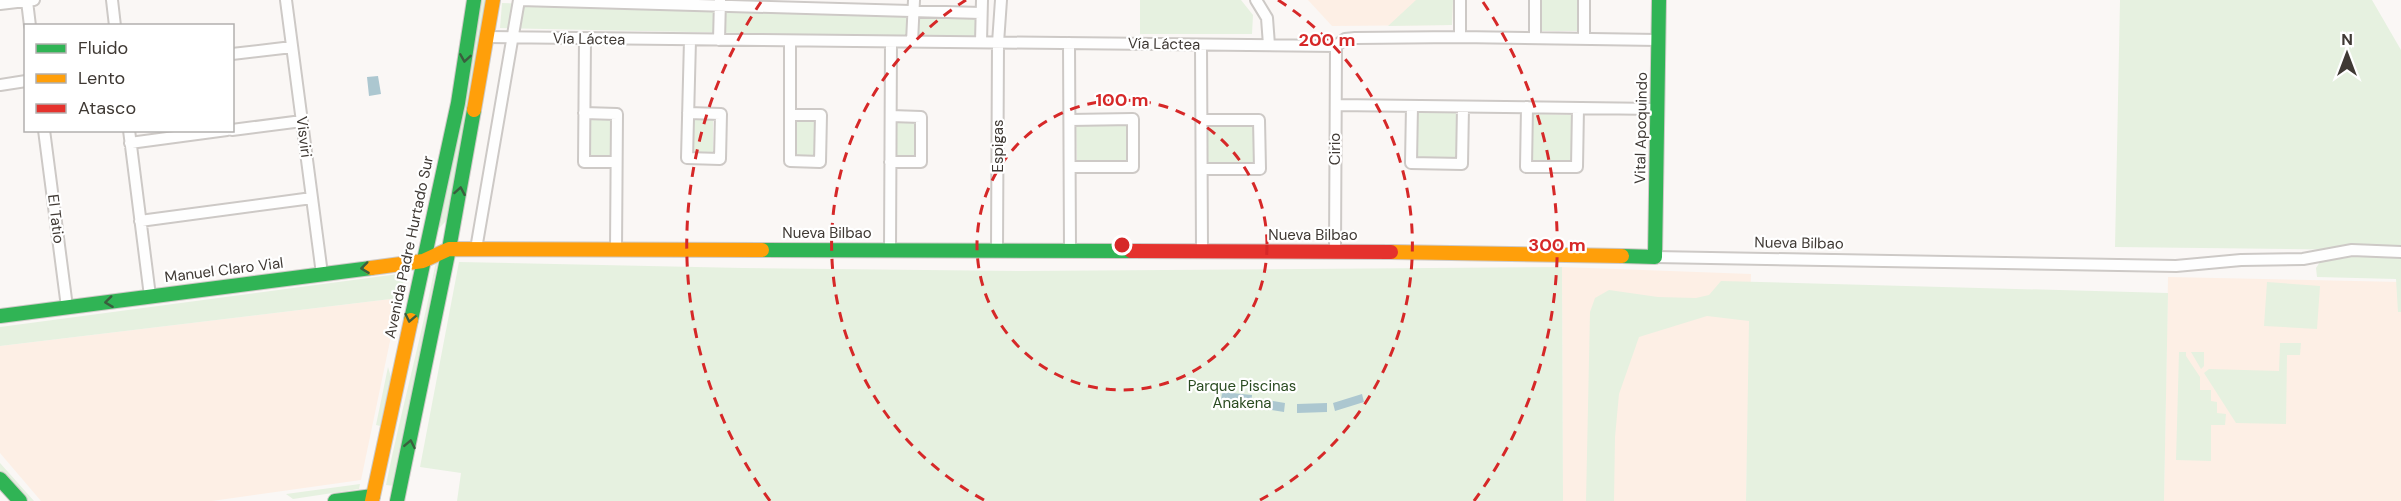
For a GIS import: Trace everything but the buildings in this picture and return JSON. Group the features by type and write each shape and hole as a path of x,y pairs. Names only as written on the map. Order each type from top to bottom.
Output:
{"street":[{"path":"0,4 30,0 30,24"},
{"path":"112,0 115,24"},
{"name":"Visviri","path":"286,0 322,274"},
{"name":"Avenida Padre Hurtado Sur","path":"374,499 458,103 474,0"},
{"path":"397,501 449,249 493,0"},
{"path":"476,249 520,0 914,6 981,13"},
{"path":"981,42 982,0"},
{"name":"Espigas","path":"997,250 998,43 1001,0"},
{"path":"1460,0 1460,37"},
{"path":"1536,0 1536,38"},
{"path":"1584,0 1584,39"},
{"name":"Vital Apoquindo","path":"1655,257 1659,0"},
{"path":"1261,2 1270,28 1269,45"},
{"path":"719,40 720,3"},
{"path":"912,42 914,6"},
{"name":"Vía Láctea","path":"488,37 1336,46 1345,39 1355,38 1658,40"},
{"path":"585,39 584,162 616,162"},
{"path":"688,113 721,114 720,159 687,158 688,113 690,39"},
{"path":"790,41 790,115 790,161 820,162 820,115 790,115"},
{"path":"890,250 891,42"},
{"path":"1069,43 1070,251"},
{"path":"1201,45 1202,251"},
{"name":"Cirio","path":"1335,251 1336,46"},
{"path":"234,54 292,47"},
{"path":"0,85 24,81"},
{"path":"1336,105 1658,109"},
{"path":"1412,106 1411,163 1432,164 1462,164 1463,107"},
{"path":"1527,107 1526,167 1577,167 1578,108"},
{"path":"584,113 617,114 616,249"},
{"path":"890,162 921,162 921,117 891,116"},
{"path":"1070,120 1133,119 1133,167 1070,167"},
{"path":"1201,120 1260,120 1260,169 1202,169"},
{"path":"234,130 302,121"},
{"name":"El Tatio","path":"44,132 67,307"},
{"path":"129,132 150,296"},
{"path":"130,143 212,132"},
{"path":"140,221 312,198"},
{"name":"Manuel Claro Vial","path":"0,316 423,261 449,249"},
{"name":"Nueva Bilbao","path":"449,249 1335,251 2176,266 2241,260 2303,260 2352,250 2401,252"},
{"path":"0,479 20,501"},
{"path":"335,501 374,499"}],"shaded area":[{"path":"1308,0 1453,0 1452,25 1332,26"},
{"path":"1562,267 1751,274 1746,501 1563,501"},
{"path":"2168,277 2401,282 2401,501 2164,501"},
{"path":"399,298 361,480 212,501 41,501 0,453 0,346"}],"green space":[{"path":"479,0 488,0 447,220 437,230"},
{"path":"1140,0 1241,0 1253,15 1252,34 1140,34"},
{"path":"1416,0 1453,0 1452,25 1388,26"},
{"path":"1541,0 1578,0 1578,31 1542,31"},
{"path":"2120,0 2372,0 2401,50 2401,312 2398,312 2396,279 2317,277 2316,268 2320,262 2359,256 2361,250 2115,247"},
{"path":"502,3 976,16 976,38 500,28"},
{"path":"1417,110 1456,110 1456,158 1417,158"},
{"path":"1533,114 1572,115 1571,164 1533,164"},
{"path":"691,118 713,118 713,155 692,155"},
{"path":"590,120 611,120 612,157 590,157"},
{"path":"794,120 816,120 816,157 794,157"},
{"path":"895,121 916,121 916,158 895,158"},
{"path":"1204,122 1253,123 1253,167 1203,166"},
{"path":"1128,123 1128,164 1077,165 1076,124"},
{"path":"438,260 394,486 386,485 436,261"},
{"name":"Parque Piscinas Anakena","path":"459,262 1022,271 1562,267 1563,501 457,501 461,473 420,467"},
{"path":"406,273 399,298 0,346 0,327"},
{"path":"1721,281 2168,293 2164,501 1746,501 1749,321 1707,316 1639,337 1619,394 1615,437 1614,501 1586,501 1590,312 1595,298 1609,290 1658,297 1696,298 1709,295"},
{"path":"2267,282 2320,286 2317,329 2264,326"},
{"path":"2280,343 2301,343 2300,355 2287,355 2286,424 2236,423 2204,373 2209,369 2279,371"},
{"path":"2179,352 2186,352 2186,356 2200,377 2200,390 2211,390 2211,401 2217,402 2217,413 2226,414 2225,425 2211,425 2211,461 2176,460"},
{"path":"2191,352 2204,352 2204,366 2201,369"},
{"path":"388,367 391,377 380,426 376,425"},
{"path":"0,463 34,501 26,501 0,472"},
{"path":"360,484 359,489 293,499 286,494"}],"water":[{"path":"378,76 381,94 369,96 367,77"},
{"path":"1222,392 1252,395 1251,404 1221,401"},
{"path":"1362,394 1364,402 1335,411 1333,403"},
{"path":"1256,398 1285,403 1284,412 1254,407"},
{"path":"1327,403 1327,412 1297,413 1297,404"}],"traffic: fast":[{"path":"411,320 458,103 474,0"},
{"path":"1622,256 1655,257 1659,0"},
{"path":"397,501 449,249 474,110"},
{"path":"762,250 1131,251"},
{"path":"0,316 371,268"},
{"path":"0,479 20,501"},
{"path":"335,501 373,496"}],"traffic: slow":[{"path":"474,110 493,0"},
{"path":"371,268 423,261 449,249 762,250"},
{"path":"1391,252 1622,256"},
{"path":"372,501 411,320"}],"traffic: jam":[{"path":"1131,251 1391,252"}]}
